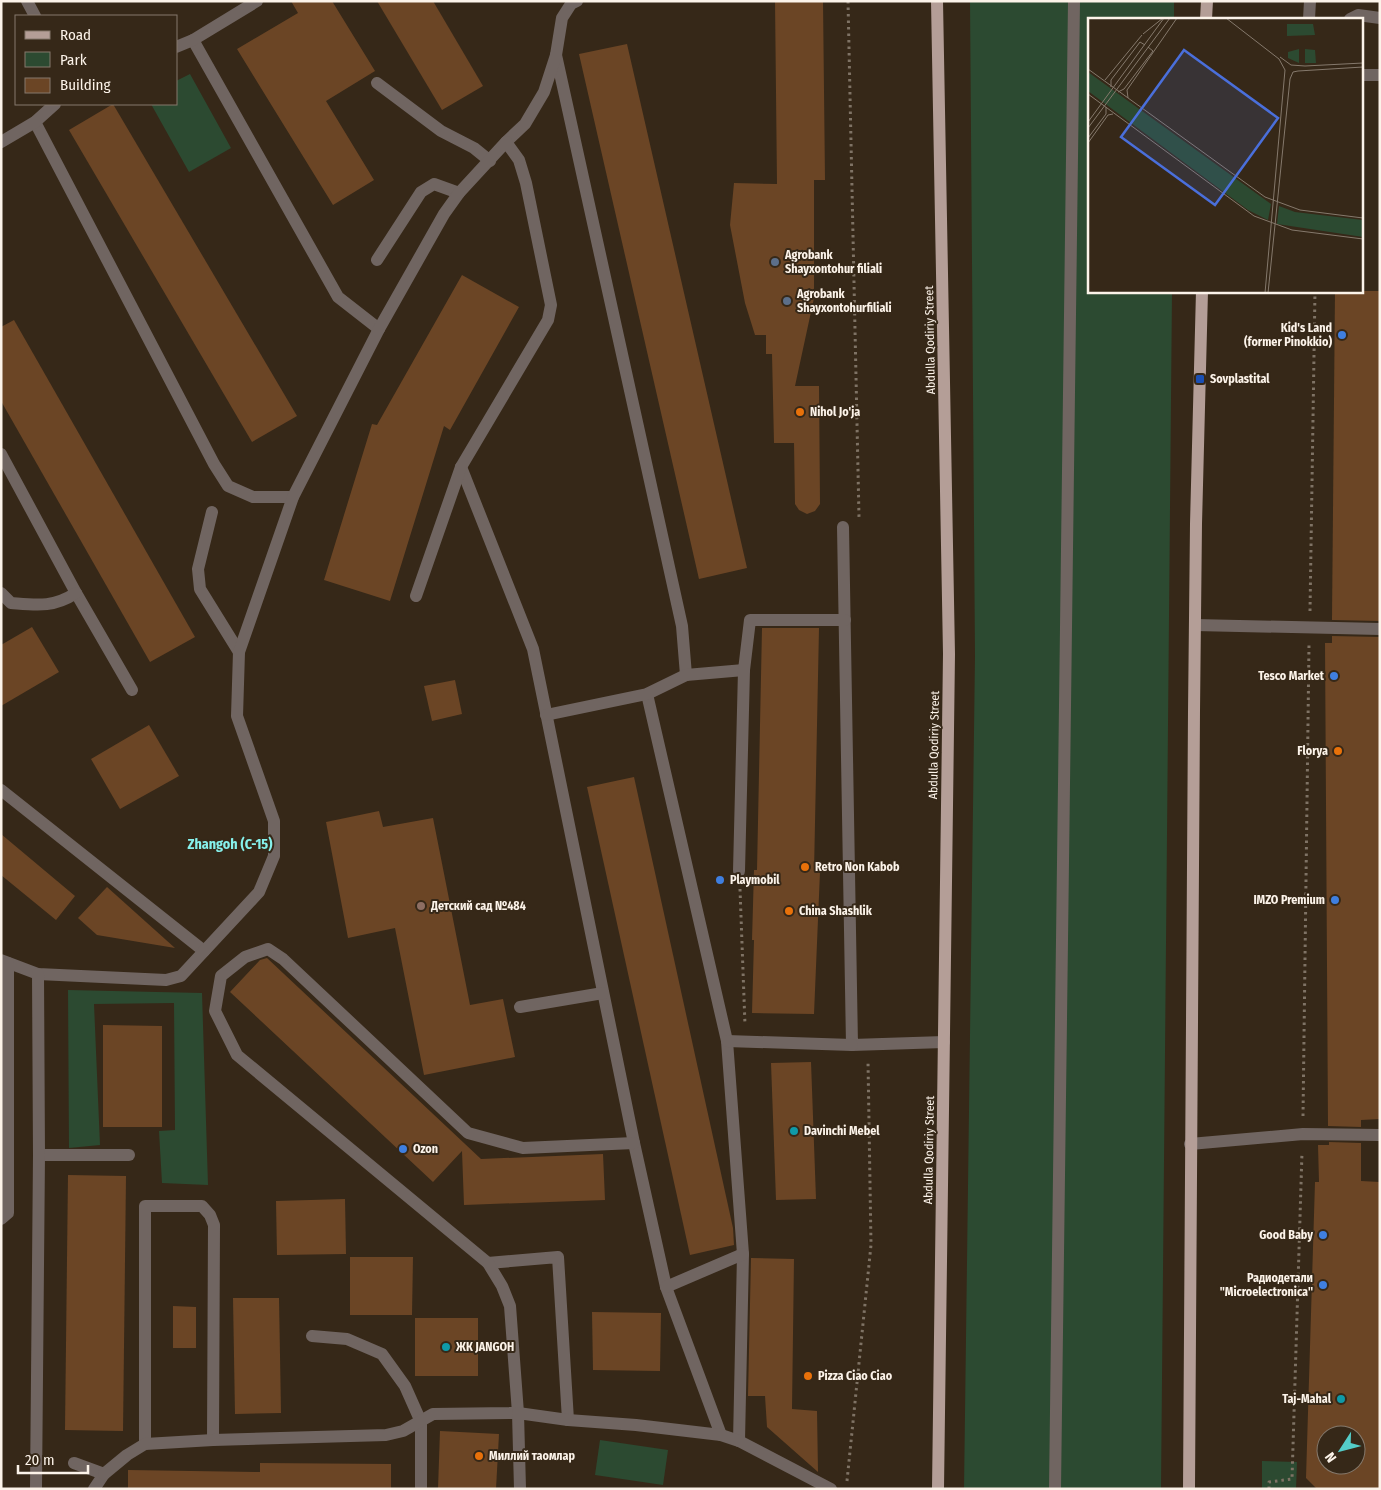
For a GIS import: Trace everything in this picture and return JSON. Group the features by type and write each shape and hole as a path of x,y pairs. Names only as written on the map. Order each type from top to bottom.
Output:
{"main road":[{"name":"Abdulla Qodiriy Street","path":"937,1 949,654 938,1489"},
{"path":"1206,1 1206,18"},
{"path":"1189,1489 1195,625 1202,292"}],"street":[{"path":"27,1 34,15"},
{"path":"178,45 193,40 256,1"},
{"path":"1,1219 8,1213 4,961 38,974 166,980 181,976 259,892 274,856 274,821 237,716 239,652 293,497 379,330 444,214 459,193 525,124 544,92 556,55 562,18 571,4 577,1"},
{"path":"1055,1489 1074,1"},
{"path":"1309,18 1310,1"},
{"path":"1352,18 1358,14 1380,18"},
{"path":"193,40 338,297 379,330"},
{"path":"556,55 682,626 686,675"},
{"path":"1364,75 1380,75"},
{"path":"376,83 440,131 474,148 490,160"},
{"path":"1,142 35,122 54,105"},
{"path":"35,122 214,464 228,486 253,498 293,497"},
{"path":"416,596 461,467 548,320 551,305 526,183 519,160 506,142"},
{"path":"377,260 421,192 434,184 459,193"},
{"path":"1,454 76,594 132,690"},
{"path":"461,467 533,649 634,1143 666,1287 721,1435"},
{"path":"212,512 198,569 200,589 239,652"},
{"path":"843,527 852,1045"},
{"path":"1,593 11,603 44,606 65,601 76,594"},
{"path":"739,870 744,670 750,620 845,620"},
{"path":"1195,625 1380,629"},
{"path":"546,715 647,694 686,675 744,670"},
{"path":"647,694 728,1041 743,1254 739,1441"},
{"path":"1,790 204,950"},
{"path":"520,1489 518,1413 510,1306 502,1286 488,1263 237,1055 215,1011 221,976 245,957 268,949 283,958 468,1133 523,1148 634,1143"},
{"path":"36,1488 39,1155 38,974"},
{"path":"520,1007 603,993"},
{"path":"728,1041 852,1045 944,1042"},
{"path":"1190,1144 1303,1134 1380,1135"},
{"path":"39,1155 129,1155"},
{"path":"145,1444 145,1206 202,1206 210,1215 214,1225 212,1440"},
{"path":"666,1287 743,1254"},
{"path":"488,1263 558,1257 568,1420"},
{"path":"312,1336 347,1339 382,1354 405,1386 421,1422 421,1489"},
{"path":"94,1489 104,1474 127,1455 145,1444 386,1435 403,1431 433,1414 518,1413 568,1420 636,1425 721,1435 739,1441 831,1489"},
{"path":"74,1463 104,1474"}],"path":[{"path":"1269,1489 1269,1482 1292,1479 1303,1134 1315,292"},
{"path":"739,870 746,1042"}],"green space":[{"path":"970,1 1174,1 1174,18 1088,18 1088,292 1172,292 1161,1489 964,1489 975,656"},
{"path":"190,74 231,148 189,172 152,105 178,105 178,80"},
{"path":"68,990 202,993 208,1185 162,1183 159,1131 175,1130 174,1003 94,1004 100,1145 69,1148"},
{"path":"600,1440 668,1450 663,1485 595,1475"},
{"path":"1262,1461 1297,1462 1296,1489 1262,1489"}],"building":[{"path":"291,1 332,1 375,71 326,101 374,180 333,205 237,49 298,13"},
{"path":"377,1 433,1 483,86 442,110"},
{"path":"775,1 823,1 825,180 814,180 814,298 795,386 819,386 820,504 815,511 807,514 799,510 795,504 794,443 774,443 772,354 766,354 766,335 755,335 745,303 730,225 734,183 777,184"},
{"path":"627,44 747,568 699,579 579,54"},
{"path":"114,105 297,416 252,442 69,130"},
{"path":"462,275 519,307 450,430 444,426 390,601 324,580 372,424 377,425"},
{"path":"1380,291 1380,621 1332,620 1335,292"},
{"path":"14,320 195,637 150,662 1,401 1,327"},
{"path":"32,627 59,672 1,706 1,645"},
{"path":"762,628 819,628 814,872 820,872 814,1014 752,1013 754,940 752,940 754,870 757,870"},
{"path":"1332,636 1380,637 1380,1119 1361,1120 1361,1127 1328,1126 1325,643 1332,643"},
{"path":"455,680 462,714 432,721 424,686"},
{"path":"149,725 179,776 120,809 91,759"},
{"path":"634,777 733,1228 734,1245 690,1255 587,787"},
{"path":"379,811 383,827 433,818 470,1005 503,999 515,1057 424,1075 395,928 348,938 326,822"},
{"path":"1,834 75,896 56,920 1,875"},
{"path":"107,887 175,948 97,935 78,918"},
{"path":"267,958 481,1159 603,1154 605,1200 464,1205 462,1151 433,1182 230,992 260,960"},
{"path":"103,1025 162,1026 162,1127 103,1127"},
{"name":"Davinchi Mebel","path":"811,1062 816,1199 776,1200 771,1063"},
{"path":"1329,1142 1361,1143 1361,1181 1380,1182 1380,1489 1317,1489 1306,1478 1315,1182 1319,1182 1318,1145 1329,1145"},
{"path":"68,1175 126,1176 123,1431 65,1430"},
{"path":"345,1199 346,1254 277,1255 276,1201"},
{"path":"350,1257 413,1257 412,1315 350,1315"},
{"path":"751,1258 794,1259 792,1409 817,1411 818,1472 767,1427 765,1396 748,1396"},
{"path":"233,1298 279,1298 281,1413 235,1414"},
{"path":"173,1306 196,1307 196,1348 173,1348"},
{"path":"592,1312 661,1313 660,1371 593,1370"},
{"name":"ЖК JANGOH","path":"415,1318 478,1318 478,1376 415,1376"},
{"path":"440,1431 499,1434 496,1489 438,1489"},
{"path":"260,1463 391,1464 391,1489 128,1489 128,1470 260,1472"}],"place":[{"name":"Agrobank Shayxontohur filiali","path":"775,262"},
{"name":"Agrobank Shayxontohurfiliali","path":"787,301"},
{"name":"Kid's Land (former Pinokkio)","path":"1342,335"},
{"name":"Sovplastital","path":"1200,379"},
{"name":"Nihol Jo'ja","path":"800,412"},
{"name":"Tesco Market","path":"1334,676"},
{"name":"Florya","path":"1338,751"},
{"name":"Retro Non Kabob","path":"805,867"},
{"name":"Playmobil","path":"720,880"},
{"name":"IMZO Premium","path":"1335,900"},
{"name":"Детский сад №484","path":"421,906"},
{"name":"China Shashlik","path":"789,911"},
{"name":"Davinchi Mebel","path":"794,1131"},
{"name":"Ozon","path":"403,1149"},
{"name":"Good Baby","path":"1323,1235"},
{"name":"Радиодетали \"Microelectronica\"","path":"1323,1285"},
{"name":"ЖК JANGOH","path":"446,1347"},
{"name":"Pizza Ciao Ciao","path":"808,1376"},
{"name":"Taj-Mahal","path":"1341,1399"},
{"name":"Миллий таомлар","path":"479,1456"}],"district":[{"name":"Zhangoh (C-15)","path":"230,844"}]}
